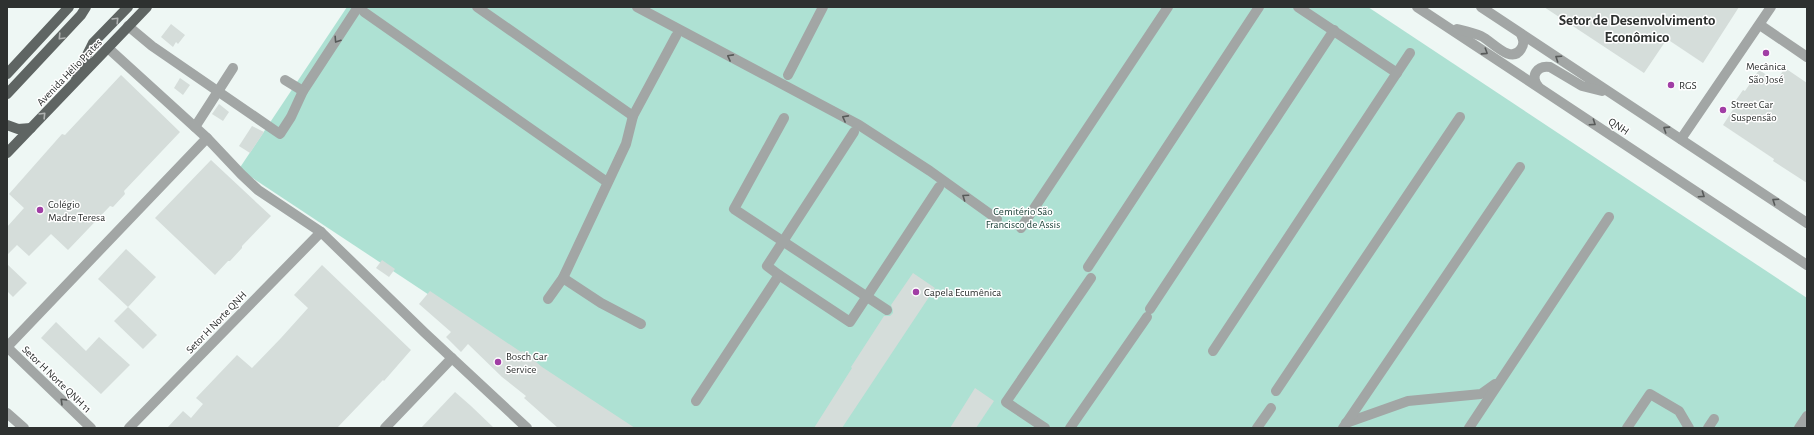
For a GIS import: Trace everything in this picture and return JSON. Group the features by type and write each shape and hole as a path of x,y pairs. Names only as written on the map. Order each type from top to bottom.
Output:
{"main road":[{"path":"7,74 69,7"},
{"path":"7,94 82,15 86,7"},
{"path":"71,86 93,43 128,7"},
{"name":"Avenida Hélio Prates","path":"7,153 147,7"},
{"path":"7,125 18,130 31,128"}],"street":[{"path":"477,7 634,116"},
{"path":"637,7 859,125 930,171 997,219"},
{"path":"788,75 823,7"},
{"path":"1021,228 1168,7"},
{"path":"1088,267 1259,7"},
{"path":"1298,7 1397,73"},
{"name":"QNH","path":"1417,7 1804,263"},
{"name":"QNH","path":"1481,7 1807,223"},
{"path":"1681,139 1771,7"},
{"path":"128,26 152,46 280,134 303,92 361,10 607,182"},
{"path":"1760,25 1807,57"},
{"path":"1446,26 1482,37 1503,51 1512,54 1516,53 1522,47 1523,42 1521,34"},
{"path":"1070,428 1148,313 1334,30"},
{"path":"548,299 563,278 626,144 634,116 676,36"},
{"path":"108,48 207,138 258,190 321,232 527,428"},
{"path":"1213,351 1410,53"},
{"path":"1538,86 1534,79 1536,72 1542,67 1546,66 1582,86 1610,93"},
{"path":"195,127 233,68"},
{"path":"285,80 303,92"},
{"path":"1276,391 1460,117"},
{"path":"784,118 734,209 887,310"},
{"path":"854,132 767,266 850,322 939,187"},
{"path":"7,347 207,138"},
{"path":"1345,426 1520,167"},
{"path":"1469,428 1609,217"},
{"name":"Setor H Norte QNH","path":"129,428 321,232"},
{"path":"696,401 779,275"},
{"path":"563,278 601,303 641,324"},
{"path":"1045,428 1006,402 1091,278"},
{"name":"Setor H Norte QNH 11","path":"7,347 91,428"},
{"path":"385,428 452,358"},
{"path":"1345,426 1408,402 1481,394 1500,382"},
{"path":"1627,428 1650,394 1679,410 1689,428"},
{"path":"1257,428 1271,408"},
{"path":"7,413 24,428"},
{"path":"1799,428 1807,416"}],"green space":[{"name":"Cemitério São Francisco de Assis","path":"347,7 1368,7 1807,298 1807,428 630,428 239,169"}],"building":[{"path":"1544,7 1739,7 1703,63 1667,39 1644,73"},
{"path":"171,24 185,35 178,44 176,42 173,47 161,37"},
{"path":"1785,68 1807,83 1807,183 1773,161 1774,159 1723,125 1736,105 1734,103 1743,90 1745,91 1759,70 1776,81"},
{"path":"121,75 180,132 124,191 125,194 113,207 110,206 68,250 51,234 29,256 17,245 7,255 7,227 24,208 9,194 62,134 65,135"},
{"path":"180,78 190,85 183,95 174,88"},
{"path":"219,104 229,112 223,121 212,114"},
{"path":"252,126 264,132 250,153 239,146"},
{"path":"211,160 271,216 242,246 242,248 230,261 228,261 215,275 155,218"},
{"path":"126,249 156,277 128,307 98,279"},
{"path":"382,260 395,269 389,277 376,268"},
{"path":"7,264 27,283 13,297 7,291"},
{"path":"322,265 411,350 384,381 383,380 337,428 167,428 183,411 191,418 203,404 196,398 237,355 252,368 281,338 308,308 294,295"},
{"path":"913,273 935,288 842,428 814,428 884,316 890,316 893,313 891,305"},
{"path":"430,291 521,352 523,351 542,367 635,428 558,428 524,398 526,396 502,377 468,344 461,352 446,337 451,332 419,304"},
{"path":"128,307 157,335 143,349 114,321"},
{"path":"56,322 86,351 99,337 130,365 101,394 41,338"},
{"path":"975,388 994,401 976,428 950,428"},
{"path":"455,392 471,406 494,428 421,428"}],"place":[{"name":"Mecânica São José","path":"1766,53"},
{"name":"RGS","path":"1671,85"},
{"name":"Street Car Suspensão","path":"1723,110"},
{"name":"Colégio Madre Teresa","path":"40,210"},
{"name":"Capela Ecumênica","path":"916,292"},
{"name":"Bosch Car Service","path":"498,362"}],"district":[{"name":"Setor de Desenvolvimento Econômico","path":"1637,28"}]}
